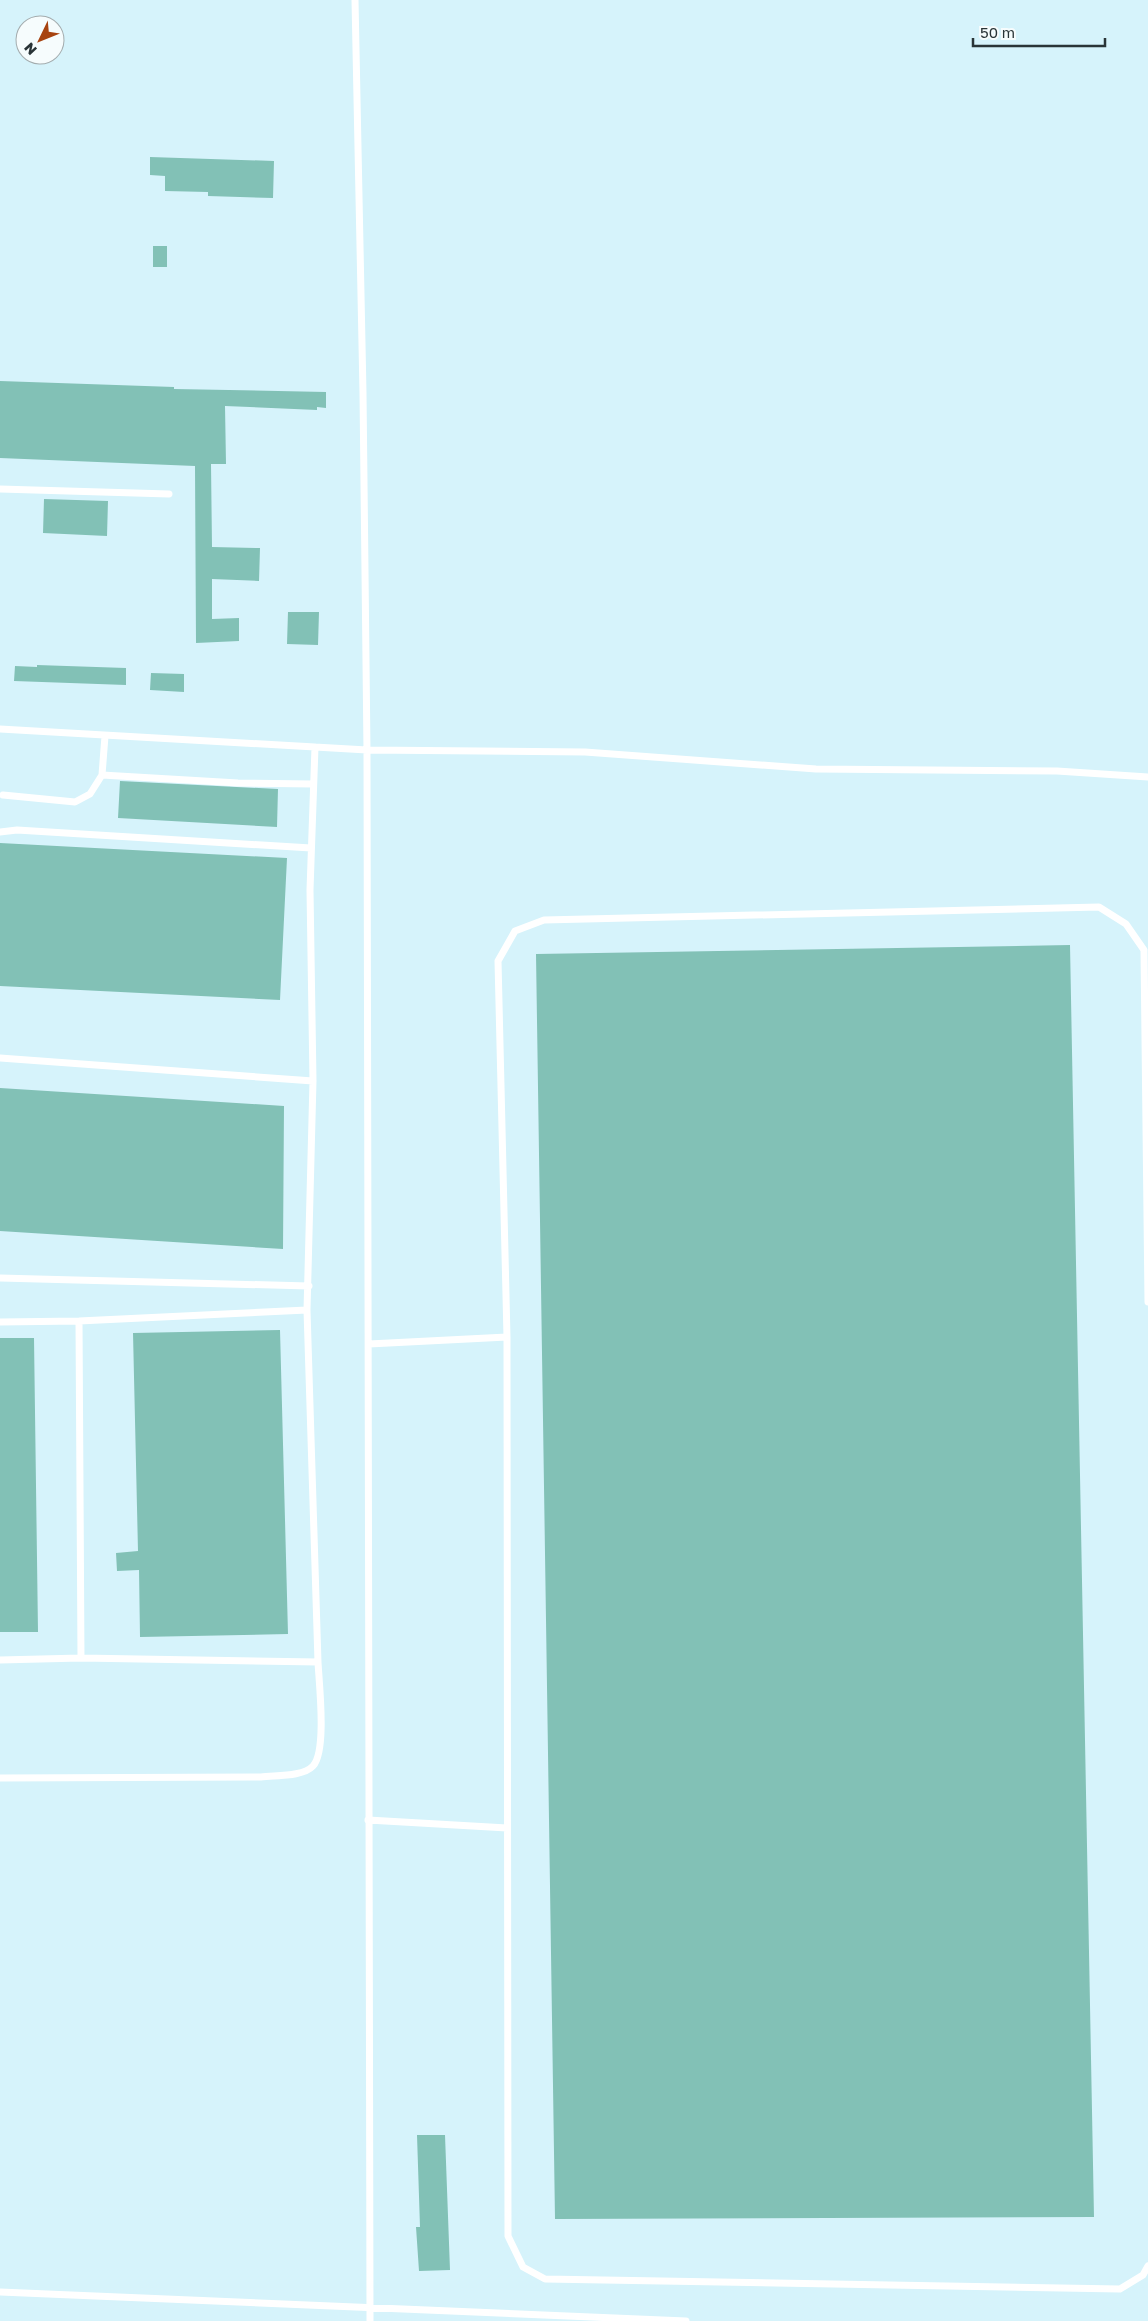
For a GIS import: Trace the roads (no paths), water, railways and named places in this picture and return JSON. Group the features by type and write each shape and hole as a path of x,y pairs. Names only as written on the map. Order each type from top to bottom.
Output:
{"lane":[{"path":"355,0 363,393 367,750 370,2321"},
{"path":"0,489 169,494"},
{"path":"0,729 315,748 585,752 816,769 1057,771 1148,777"},
{"path":"3,795 75,802 90,794 102,775 105,736"},
{"path":"0,1778 261,1777 302,1772 313,1766 318,1755 321,1733 307,1310 313,1081 311,848 315,748"},
{"path":"102,775 313,784"},
{"path":"0,832 16,830 311,848"},
{"path":"1148,1302 1144,950 1126,924 1098,908 544,920 516,931 498,961 507,1337 508,2236 523,2267 545,2279 1120,2289 1143,2275 1148,2266"},
{"path":"0,1058 313,1081"},
{"path":"0,1278 309,1286"},
{"path":"0,1322 80,1321 307,1310"},
{"path":"80,1321 81,1658"},
{"path":"369,1344 507,1337"},
{"path":"0,1660 81,1658 318,1662"},
{"path":"368,1820 507,1828"},
{"path":"0,2292 686,2321"}]}
